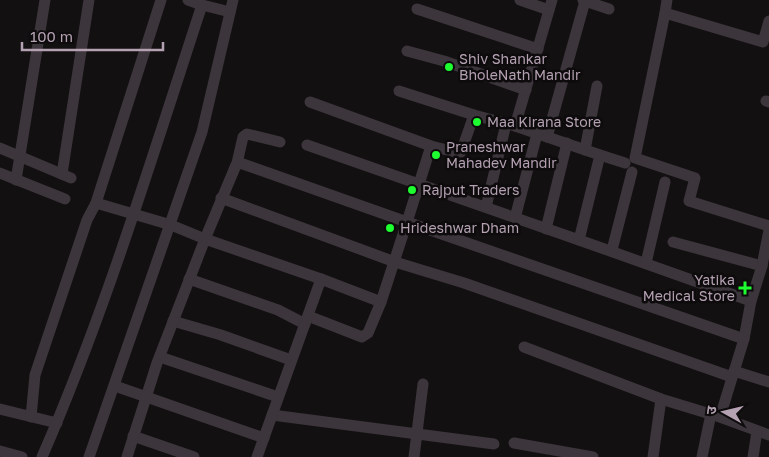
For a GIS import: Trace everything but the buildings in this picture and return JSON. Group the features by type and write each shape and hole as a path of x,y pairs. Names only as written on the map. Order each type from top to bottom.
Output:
{"street":[{"path":"16,180 45,0"},
{"path":"0,148 67,176 90,0"},
{"path":"31,416 35,376 87,220 96,202 161,0"},
{"path":"186,0 230,12"},
{"path":"89,457 202,132 233,0"},
{"path":"486,207 511,125 526,90 550,5 520,0"},
{"path":"516,218 584,0 609,8"},
{"path":"667,0 635,158 695,178 689,201 769,226"},
{"path":"42,457 57,423 134,214 202,5"},
{"path":"417,9 538,49"},
{"path":"665,14 764,42 769,21"},
{"path":"407,51 482,73 526,90"},
{"path":"585,150 597,86"},
{"path":"399,91 567,143 628,167 612,250"},
{"path":"310,102 431,146 455,152 461,152 474,115"},
{"path":"127,457 173,321 221,198 238,163 243,138 247,134 280,142"},
{"path":"546,229 567,143"},
{"path":"308,145 546,229 612,250 751,301"},
{"path":"189,280 360,337 368,332 381,302 431,146"},
{"path":"579,240 600,155"},
{"path":"238,163 282,176 407,222 744,339"},
{"path":"0,173 65,199"},
{"path":"646,263 665,182"},
{"path":"221,198 394,262 464,283 733,374 769,382"},
{"path":"96,202 171,225 381,302"},
{"path":"702,457 715,416 733,374 744,339 751,301 762,266 769,230"},
{"path":"673,242 762,266"},
{"path":"257,457 321,279"},
{"path":"173,321 221,335 291,360"},
{"path":"524,347 661,399 769,435"},
{"path":"160,357 278,398"},
{"path":"414,457 423,384"},
{"path":"115,386 264,438"},
{"path":"653,457 661,399"},
{"path":"0,409 57,423"},
{"path":"272,415 494,444"},
{"path":"753,457 757,431"},
{"path":"133,436 194,457"},
{"path":"514,442 593,457"},
{"path":"0,451 22,457"}],"place":[{"name":"Shiv Shankar BholeNath Mandir","path":"449,67"},
{"name":"Maa Kirana Store","path":"477,122"},
{"name":"Praneshwar Mahadev Mandir","path":"436,155"},
{"name":"Rajput Traders","path":"412,190"},
{"name":"Hrideshwar Dham","path":"390,228"},
{"name":"Yatika Medical Store","path":"745,288"}]}
